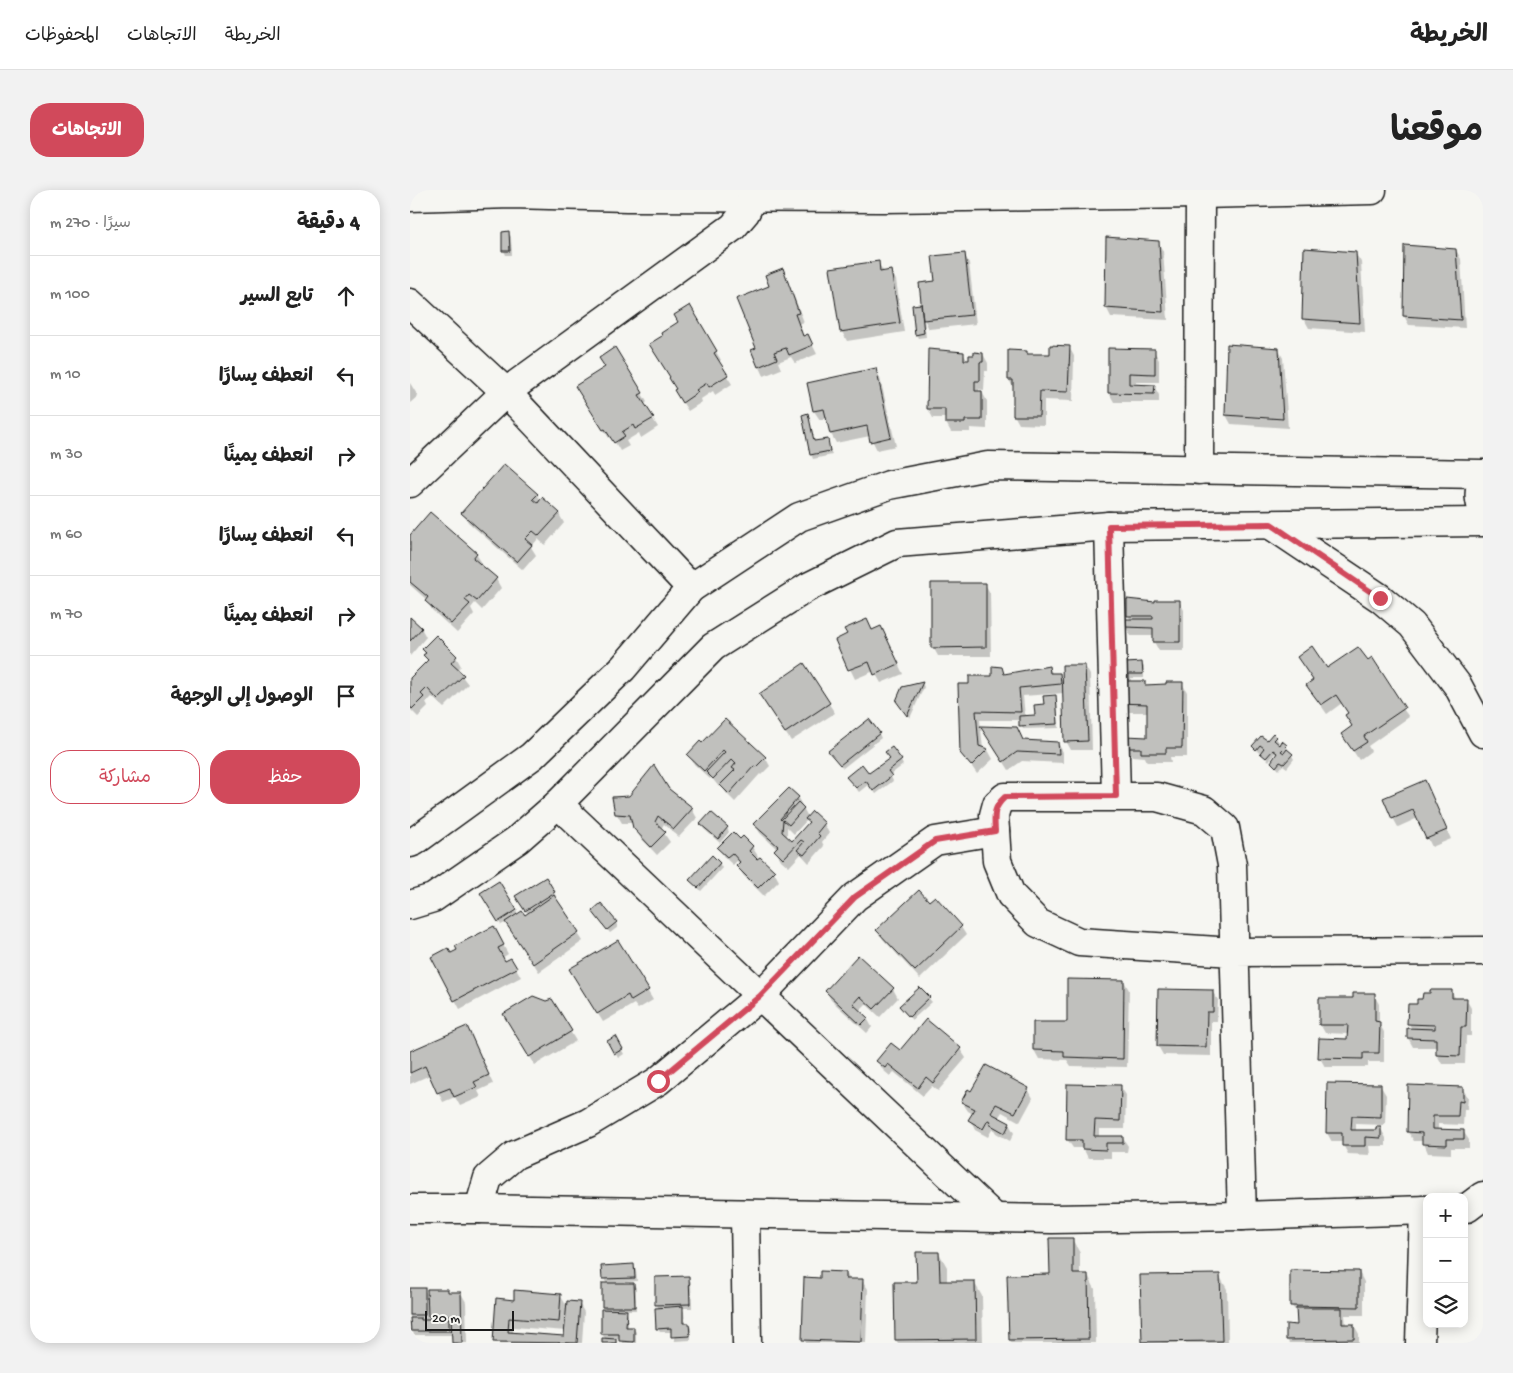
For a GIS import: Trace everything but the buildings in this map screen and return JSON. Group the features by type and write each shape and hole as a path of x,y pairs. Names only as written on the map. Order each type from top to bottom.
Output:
{"street":[{"path":"410,197 511,192 627,197 753,197 884,194 1200,194 1372,190"},
{"path":"1199,470 1200,194"},
{"path":"410,483 506,392 733,227 745,213 753,197"},
{"path":"410,303 506,392 691,588"},
{"path":"410,843 532,756 622,668 691,588 799,517 889,485 988,466 1483,474"},
{"path":"1483,482 1479,498 1483,512"},
{"path":"410,905 433,898 517,840 558,804 713,647 808,587 898,542 1109,526 1483,522"},
{"path":"1271,524 1380,598 1412,625 1458,686 1483,733"},
{"path":"1109,526 1116,796"},
{"path":"1242,1216 1233,952 1232,865 1225,828 1204,810 1157,797 1005,797 997,804 994,815 997,861 1011,895 1038,923 1078,942 1233,952 1483,951"},
{"path":"558,804 995,1218"},
{"path":"479,1209 488,1178 515,1155 588,1123 658,1081 760,996 855,897 935,841 995,831"},
{"path":"1468,1207 1483,1196"},
{"path":"410,1209 1052,1219 1242,1216 1423,1210"},
{"path":"745,1214 746,1343"},
{"path":"1420,1343 1424,1238"}],"route":[{"path":"658,1081 760,996 855,897 935,841 995,831 994,815 997,804 1005,797 1116,796 1109,526 1271,524 1380,598"}]}
